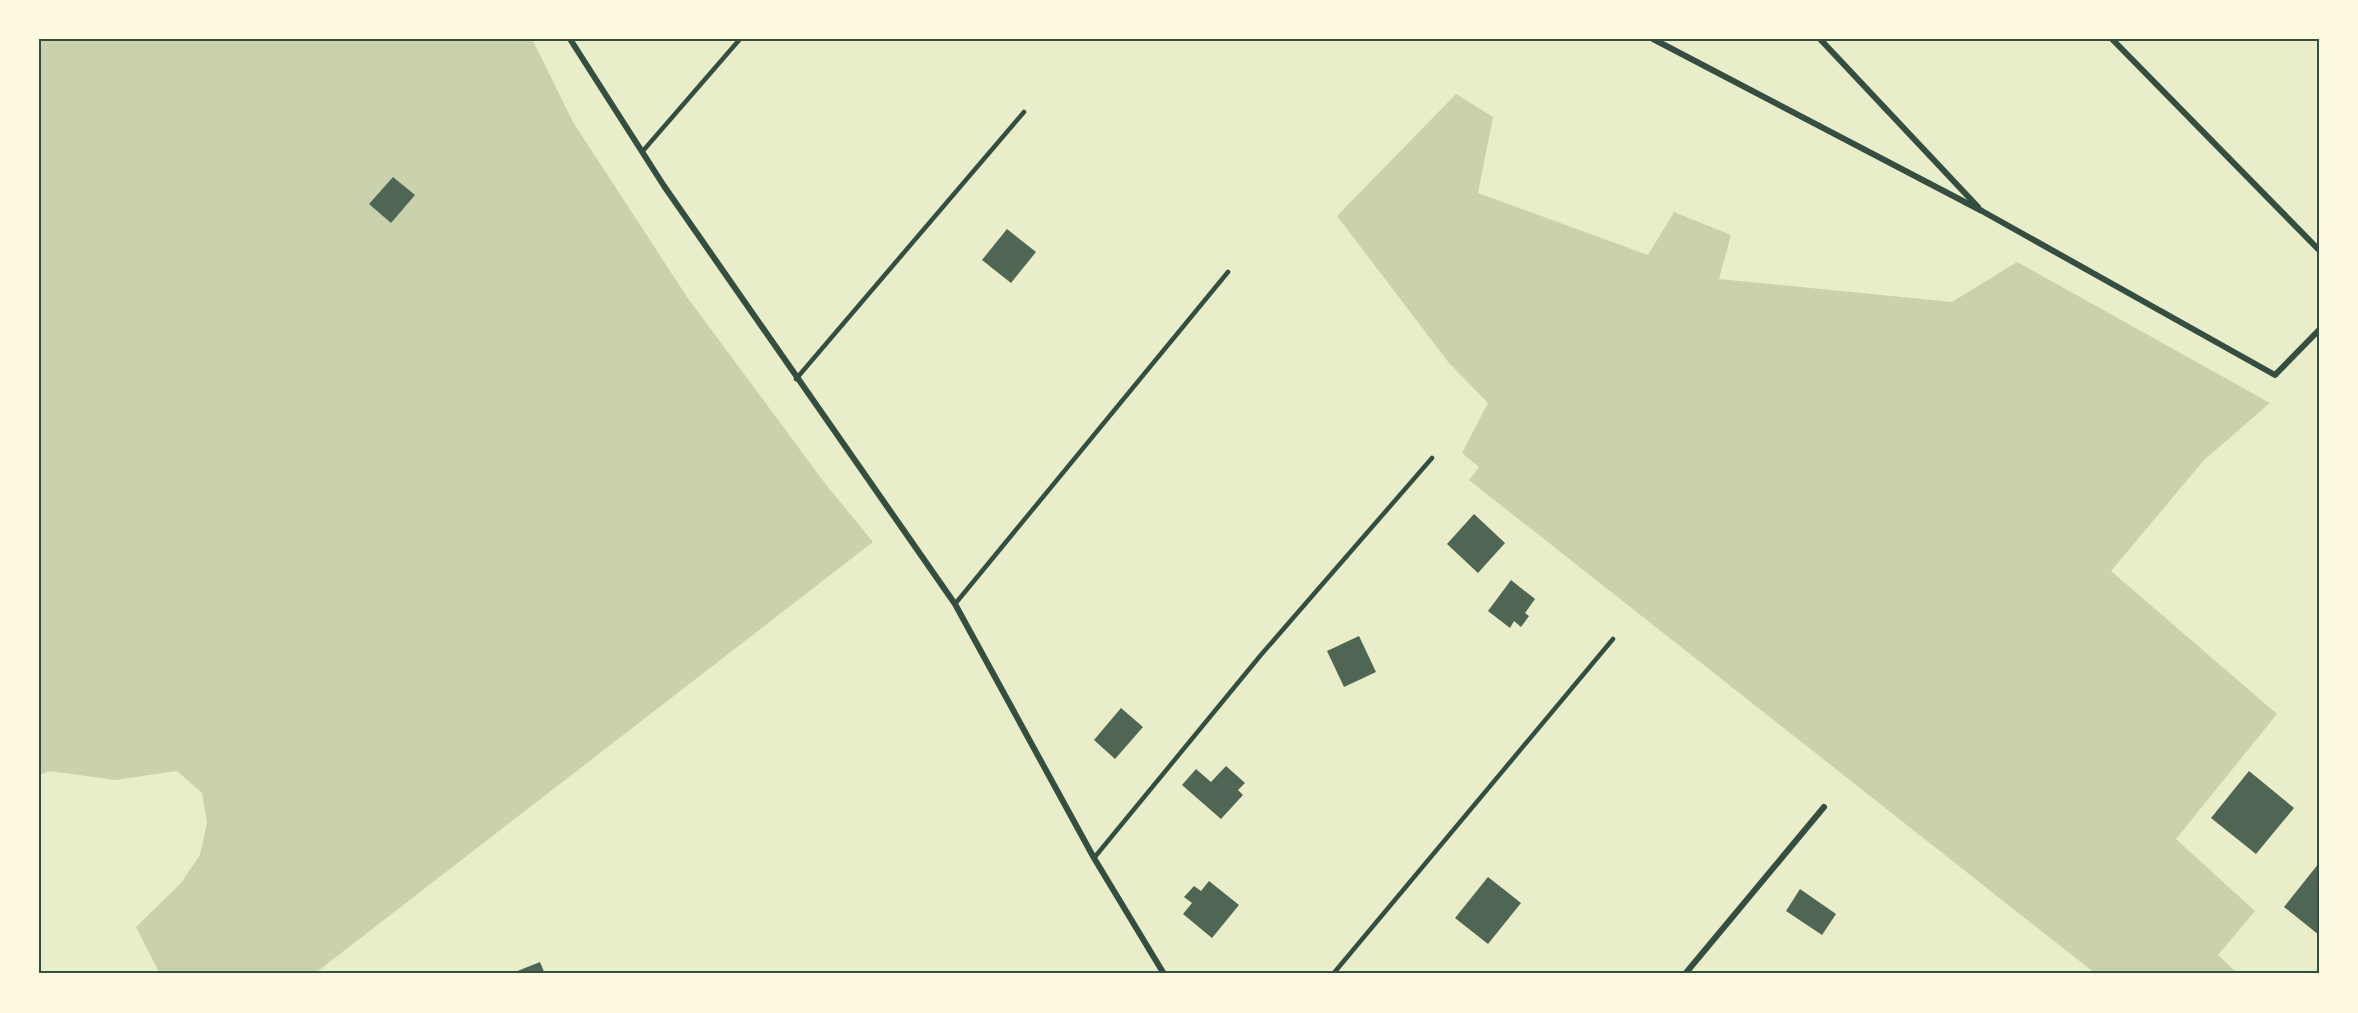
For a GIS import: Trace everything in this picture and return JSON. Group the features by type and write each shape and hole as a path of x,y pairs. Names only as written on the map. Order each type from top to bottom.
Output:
{"street":[{"path":"570,39 642,152 796,379 955,604 1094,858 1164,974"},
{"path":"1653,39 1982,211 2275,375 2319,330"},
{"path":"1820,39 1982,211"},
{"path":"2112,39 2319,250"},
{"path":"1685,974 1824,807"}],"lane":[{"path":"642,152 740,39"},
{"path":"796,379 1024,112"},
{"path":"955,604 1228,272"},
{"path":"1094,858 1260,656 1432,458"},
{"path":"1333,974 1613,639"}],"green space":[{"path":"39,39 532,39 573,122 687,297 827,486 873,542 314,974 160,974 136,927 181,883 200,855 207,823 202,793 177,771 115,780 50,771 39,775"},
{"path":"1456,94 1493,117 1478,193 1648,255 1674,212 1731,235 1719,279 1952,302 2017,262 2270,403 2204,460 2111,571 2277,714 2176,839 2255,911 2218,955 2238,974 2096,974 1469,480 1479,467 1462,453 1488,403 1449,363 1337,216"}],"building":[{"path":"393,177 415,195 391,223 369,204"},
{"path":"1007,229 1036,252 1011,283 982,260"},
{"path":"1474,514 1505,543 1478,573 1447,544"},
{"path":"1511,580 1535,599 1525,613 1529,616 1521,627 1514,621 1510,628 1488,611"},
{"path":"1359,636 1376,672 1344,687 1327,651"},
{"path":"1121,708 1143,727 1115,759 1094,740"},
{"path":"1226,766 1245,783 1238,790 1243,795 1221,819 1182,785 1196,769 1211,782"},
{"path":"2249,771 2294,808 2256,854 2211,818"},
{"path":"2319,863 2319,935 2284,907"},
{"path":"1488,877 1521,903 1488,944 1455,918"},
{"path":"1209,881 1239,905 1212,938 1183,914 1192,903 1184,897 1194,886 1201,891"},
{"path":"1800,889 1836,914 1822,935 1786,911"},
{"path":"540,962 545,974 510,974"}]}
